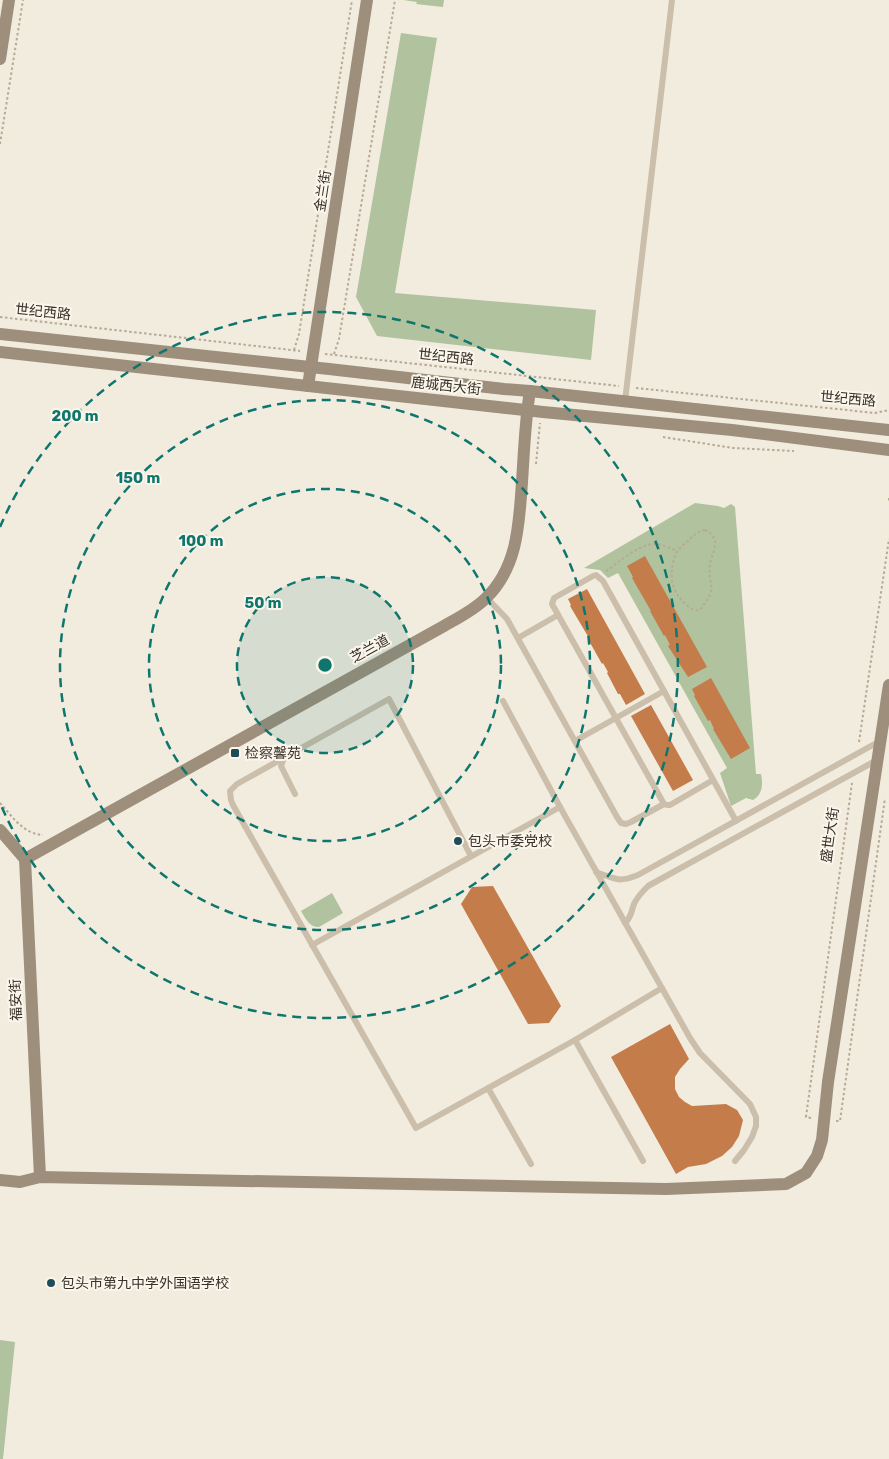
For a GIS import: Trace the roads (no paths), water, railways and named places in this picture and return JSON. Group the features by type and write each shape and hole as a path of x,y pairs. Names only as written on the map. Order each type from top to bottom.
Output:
{"street":[{"path":"0,59 9,0"},
{"name":"金兰街","path":"308,386 367,0"},
{"name":"鹿城西大街","path":"0,334 889,430"},
{"name":"鹿城西大街","path":"0,352 531,411 732,430 889,450"},
{"name":"芝兰道","path":"25,858 444,626 473,609 487,598 507,570 519,530 533,391"},
{"path":"0,1180 20,1182 40,1177 666,1189 786,1184 806,1173 817,1156 822,1140 828,1082 889,685"},
{"path":"0,830 25,858"},
{"name":"福安街","path":"25,858 40,1177"}],"lane":[{"path":"625,401 672,0"},
{"path":"664,804 552,604 554,598 593,576 599,576 603,581 736,822"},
{"path":"487,598 507,619 621,823 626,824 664,804 670,804 713,780"},
{"path":"518,638 558,615"},
{"path":"575,741 664,691"},
{"path":"471,856 389,699 237,784 230,791 233,805 416,1128 575,1040 662,988"},
{"path":"503,701 596,872 690,1038 700,1053 750,1104 756,1117 756,1126 752,1137 735,1161"},
{"path":"596,872 621,880 638,875 881,741"},
{"path":"285,757 281,766 295,794"},
{"path":"625,923 631,917 638,897 648,886 878,759"},
{"path":"312,945 560,807"},
{"path":"575,1040 643,1161"},
{"path":"488,1088 531,1164"}],"place":[{"name":"检察馨苑","path":"235,753"},
{"name":"包头市委党校","path":"458,841"},
{"name":"包头市第九中学外国语学校","path":"51,1283"}]}
